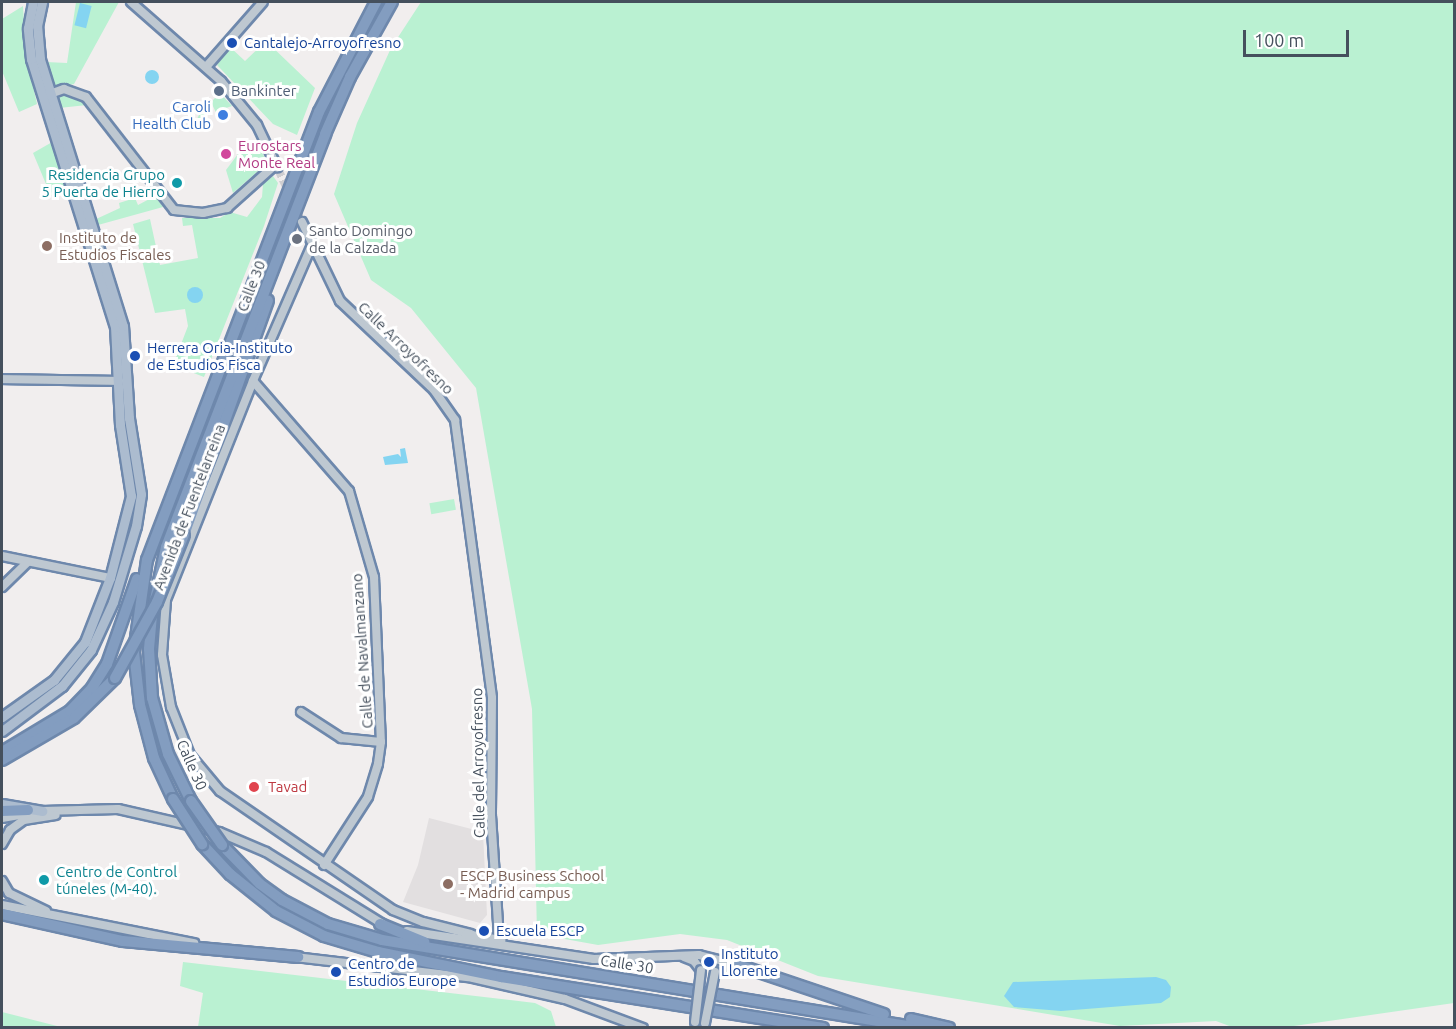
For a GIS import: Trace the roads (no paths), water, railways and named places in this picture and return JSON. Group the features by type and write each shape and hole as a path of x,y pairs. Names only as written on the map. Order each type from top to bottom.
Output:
{"highway":[{"name":"Calle 30","path":"376,2 319,112 147,560 137,618 135,661 149,736 173,799 202,844 250,892 283,915 324,936 378,952 501,977 823,1028"},
{"name":"Calle 30","path":"392,2 350,77 299,217 166,547 152,614 149,649 152,698 168,754 191,801 222,845 260,884 303,912 382,940 920,1028"},
{"path":"2,760 96,699 115,678 147,623 184,535 299,217"},
{"path":"2,752 47,731 70,711 107,664 147,560"},
{"path":"2,811 27,810"},
{"path":"2,914 123,941 298,957"},
{"path":"380,924 438,948"},
{"path":"738,965 872,1012 949,1028"},
{"path":"473,978 501,977"}],"main road":[{"path":"2,717 37,695 70,663 91,632 110,578 131,496 120,425 119,381 110,306 31,59 28,28 33,2"},
{"path":"5,728 62,686 91,650 113,602 136,526 141,494 129,418 122,316 37,48 42,2"},
{"path":"2,804 42,811"}],"street":[{"path":"50,94 64,89 86,97 174,210 202,213 227,208 277,166 253,120 206,67 131,2"},
{"path":"139,2 149,17"},
{"path":"206,67 263,2"},
{"name":"Calle Arroyofresno","path":"299,217 317,258 340,301 434,390 455,420 482,607"},
{"name":"Avenida de Fuentelarreina","path":"312,245 306,265 253,381 166,600 162,655 171,707 190,754 220,791 324,865 393,910 423,922 471,934"},
{"path":"306,265 317,258"},
{"path":"2,379 119,381"},
{"name":"Calle de Navalmanzano","path":"253,381 349,491 374,577 381,742 368,797 324,865"},
{"path":"2,556 110,578"},
{"path":"2,587 28,562"},
{"name":"Calle del Arroyofresno","path":"482,607 492,698 491,815 499,939"},
{"name":"Calle de Navalmanzano","path":"301,712 340,738 381,742"},
{"path":"2,818 42,811 118,809 148,814 219,832 275,856 380,924 424,934 594,959 672,954 699,955 738,965"},
{"path":"2,844 10,830 24,820 78,811"},
{"path":"2,881 9,893 26,903 71,920"},
{"path":"2,905 71,920 298,957 473,978 565,999 644,1028"},
{"name":"Calle del Arroyofresno","path":"490,936 496,920"},
{"name":"Avenida de Fuentelarreina","path":"424,934 490,936 513,946"},
{"path":"672,954 692,960 701,970 693,1025"},
{"path":"706,1025 715,972 724,966 738,965"}],"water":[{"path":"80,3 92,6 86,28 74,25"},
{"path":"152,70 157,72 159,77 157,82 152,84 147,82 145,77 147,72"},
{"path":"195,287 201,289 203,295 201,301 195,303 189,301 187,295 189,289"},
{"path":"405,448 408,463 385,465 383,457 398,454 401,457 400,449"},
{"path":"1156,977 1166,980 1171,987 1170,997 1161,1003 1061,1011 1014,1007 1004,996 1013,982"}],"tunnel":[{"path":"278,169 302,222"}],"place":[{"name":"Cantalejo-Arroyofresno","path":"232,43"},
{"name":"Bankinter","path":"219,91"},
{"name":"Caroli Health Club","path":"223,115"},
{"name":"Eurostars Monte Real","path":"226,154"},
{"name":"Residencia Grupo 5 Puerta de Hierro","path":"177,183"},
{"name":"Santo Domingo de la Calzada","path":"297,239"},
{"name":"Instituto de Estudios Fiscales","path":"47,246"},
{"name":"Herrera Oria-Instituto de Estudios Fisca","path":"135,356"},
{"name":"Tavad","path":"254,787"},
{"name":"Centro de Control túneles (M-40).","path":"44,880"},
{"name":"ESCP Business School - Madrid campus","path":"448,884"},
{"name":"Escuela ESCP","path":"484,931"},
{"name":"Instituto Llorente","path":"709,962"},
{"name":"Centro de Estudios Europe","path":"336,972"}]}
